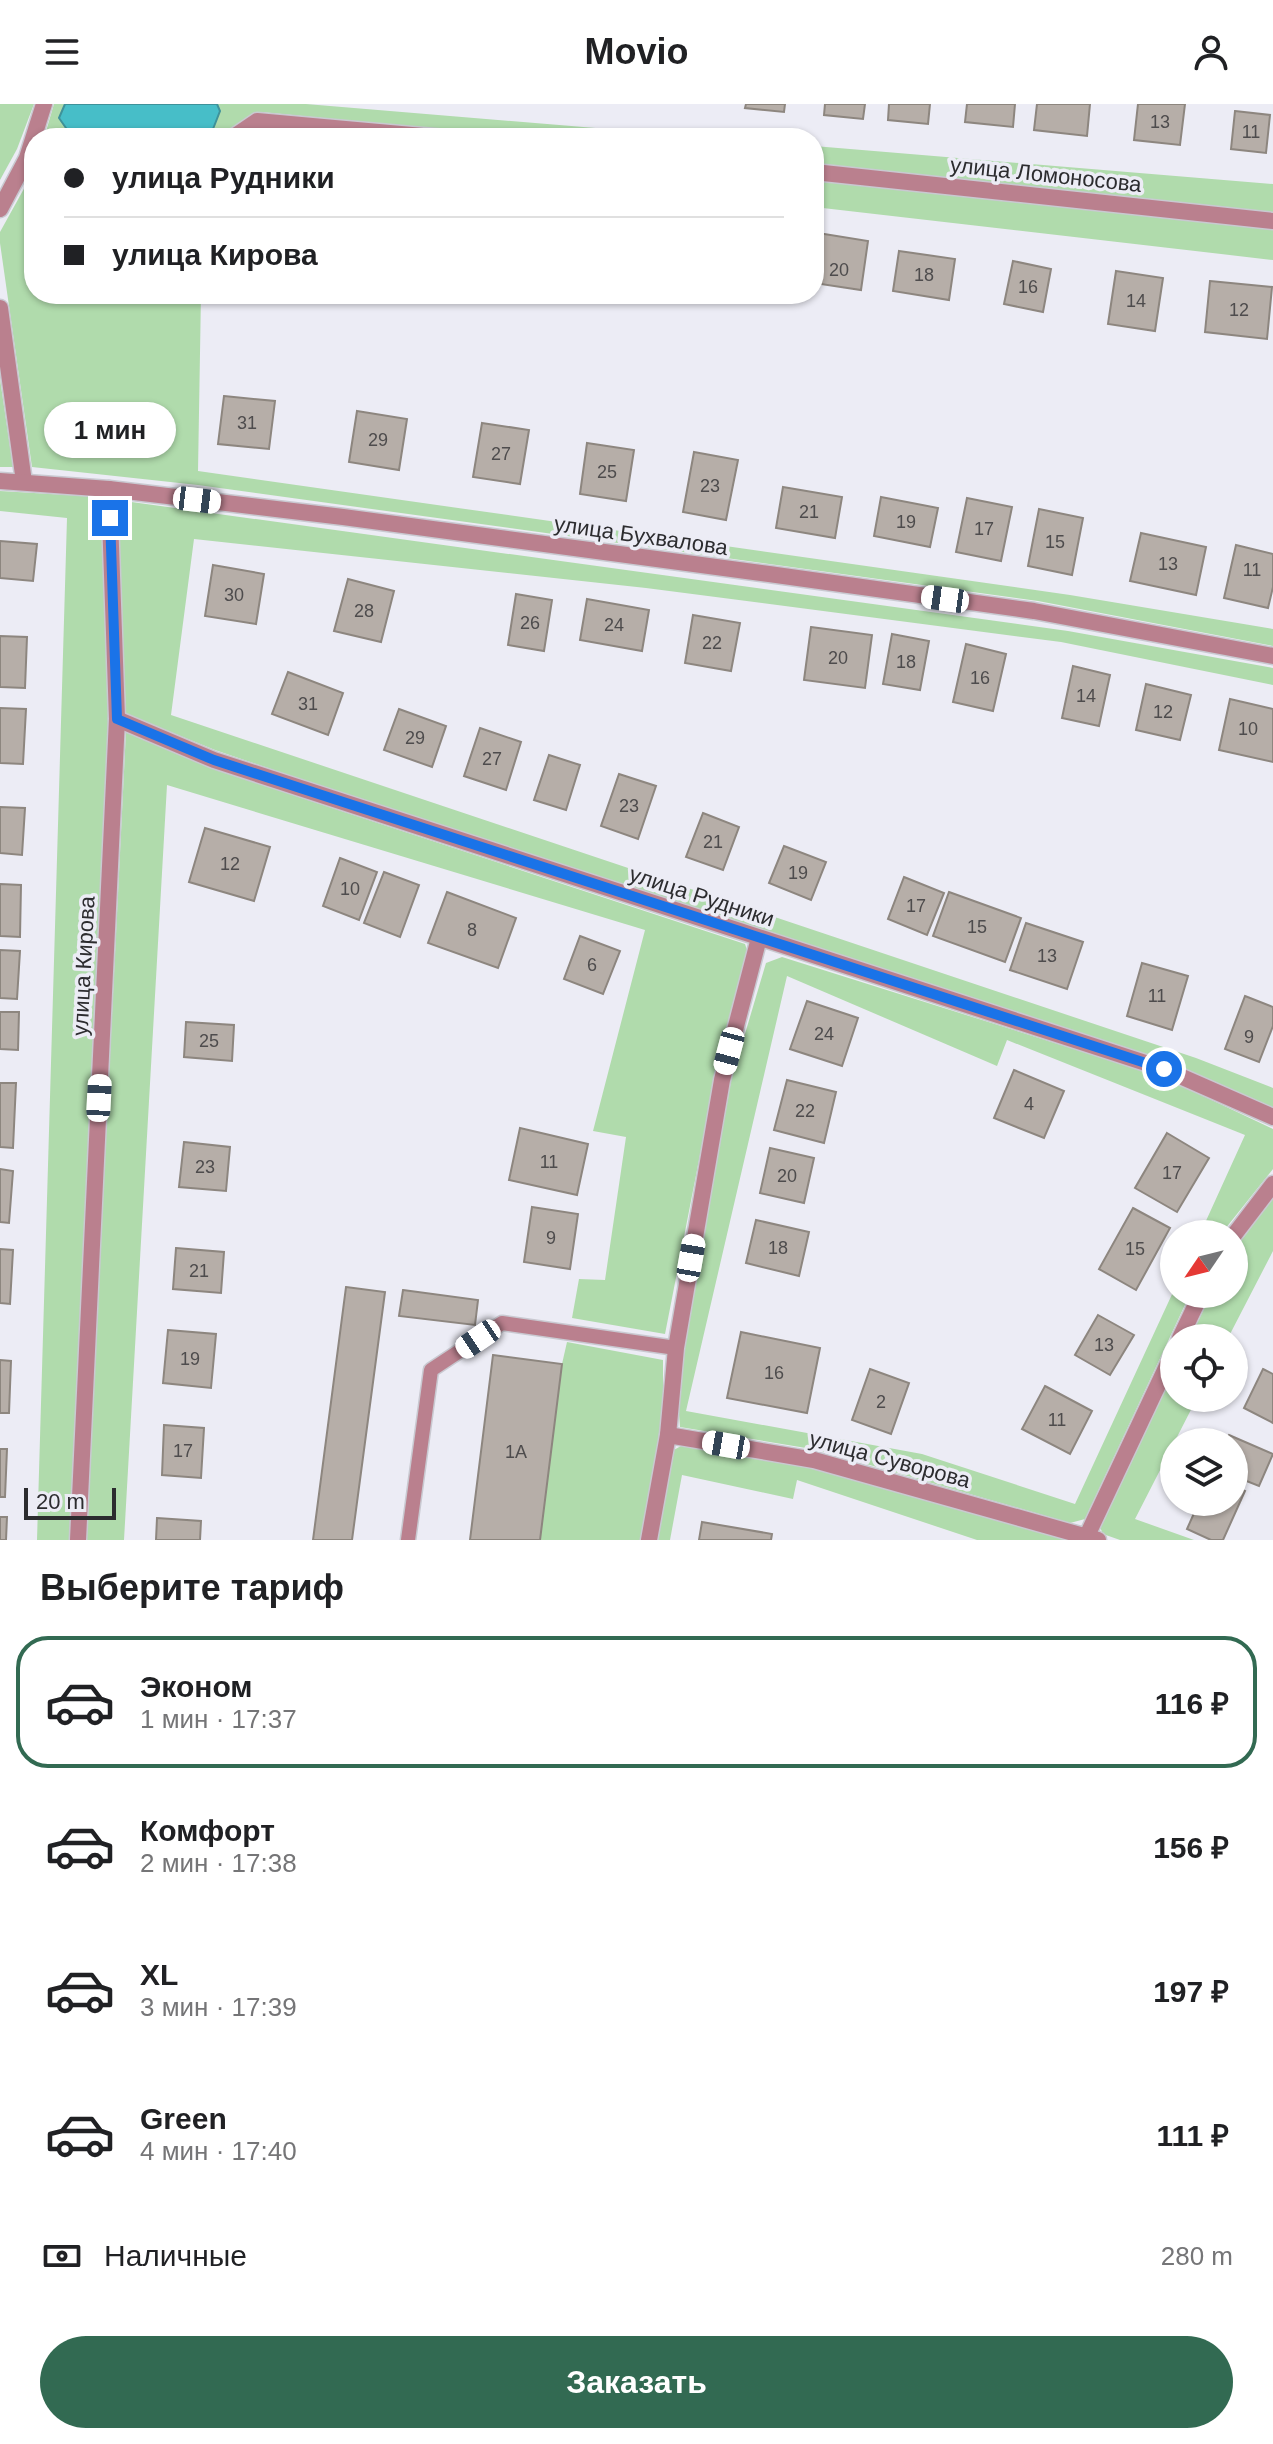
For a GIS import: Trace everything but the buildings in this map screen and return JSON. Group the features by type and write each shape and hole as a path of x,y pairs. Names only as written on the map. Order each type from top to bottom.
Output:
{"street":[{"path":"38,128 44,104"},
{"path":"247,128 257,121 334,128"},
{"path":"0,209 24,170"},
{"name":"улица Ломоносова","path":"824,173 1273,221"},
{"path":"0,308 24,482"},
{"name":"улица Бухвалова","path":"0,481 109,489 359,519 1034,611 1273,656"},
{"name":"улица Кирова","path":"78,1540 117,719 109,489"},
{"name":"улица Рудники","path":"117,719 214,760 1164,1069 1273,1117"},
{"path":"649,1540 668,1435 676,1348 722,1080 759,938"},
{"path":"1245,1220 1273,1184"},
{"path":"1090,1539 1160,1382"},
{"name":"улица Суворова","path":"668,1435 814,1460 1090,1539"}],"lane":[{"path":"408,1540 431,1370 502,1323 676,1348"}],"green space":[{"path":"0,104 34,104 17,149 0,180"},
{"path":"54,104 65,104 59,118 66,128 47,128"},
{"path":"217,104 306,104 595,128 427,128 261,112 236,128 213,128 220,111"},
{"path":"824,147 1273,184 1273,214 824,166"},
{"path":"824,180 1273,229 1273,260 824,208"},
{"path":"24,189 24,304 201,304 198,471 1070,595 1273,629 1273,646 1038,601 198,485 32,467 0,232"},
{"path":"0,379 13,467 0,467"},
{"path":"0,491 102,497 109,718 71,1540 37,1540 67,518 0,511"},
{"path":"117,500 1068,631 1273,668 1273,685 1061,642 646,588 194,539 171,715 1196,1058 1273,1088 1273,1109 215,750 126,714"},
{"path":"126,731 208,767 745,944 748,953 715,1078 665,1334 572,1318 579,1279 605,1280 626,1137 593,1131 645,930 167,785 124,1540 86,1540"},
{"path":"782,957 1163,1077 1273,1129 1273,1169 1232,1220 1206,1220 1245,1135 1007,1040 997,1066 787,976 686,1411 922,1454 1075,1504 1166,1308 1183,1308 1176,1324 1160,1324 1160,1358 1085,1519 1070,1523 818,1450 680,1427 678,1402 684,1344 731,1081 766,963"},
{"path":"1273,1198 1273,1251 1248,1299 1248,1231"},
{"path":"1204,1308 1244,1308 1235,1324 1197,1324"},
{"path":"567,1342 663,1360 663,1435 645,1540 540,1540"},
{"path":"1160,1399 1160,1412 1190,1412 1182,1428 1160,1428 1160,1470 1135,1519 1194,1540 1120,1540 1103,1534 1099,1525"},
{"path":"681,1446 812,1467 1065,1540 977,1540 797,1480 793,1499 682,1475 670,1540 656,1540 672,1451"}],"water":[{"path":"65,104 217,104 220,111 213,128 66,128 59,118"}],"route":[{"path":"110,518 117,719 214,760 1164,1069"}]}
